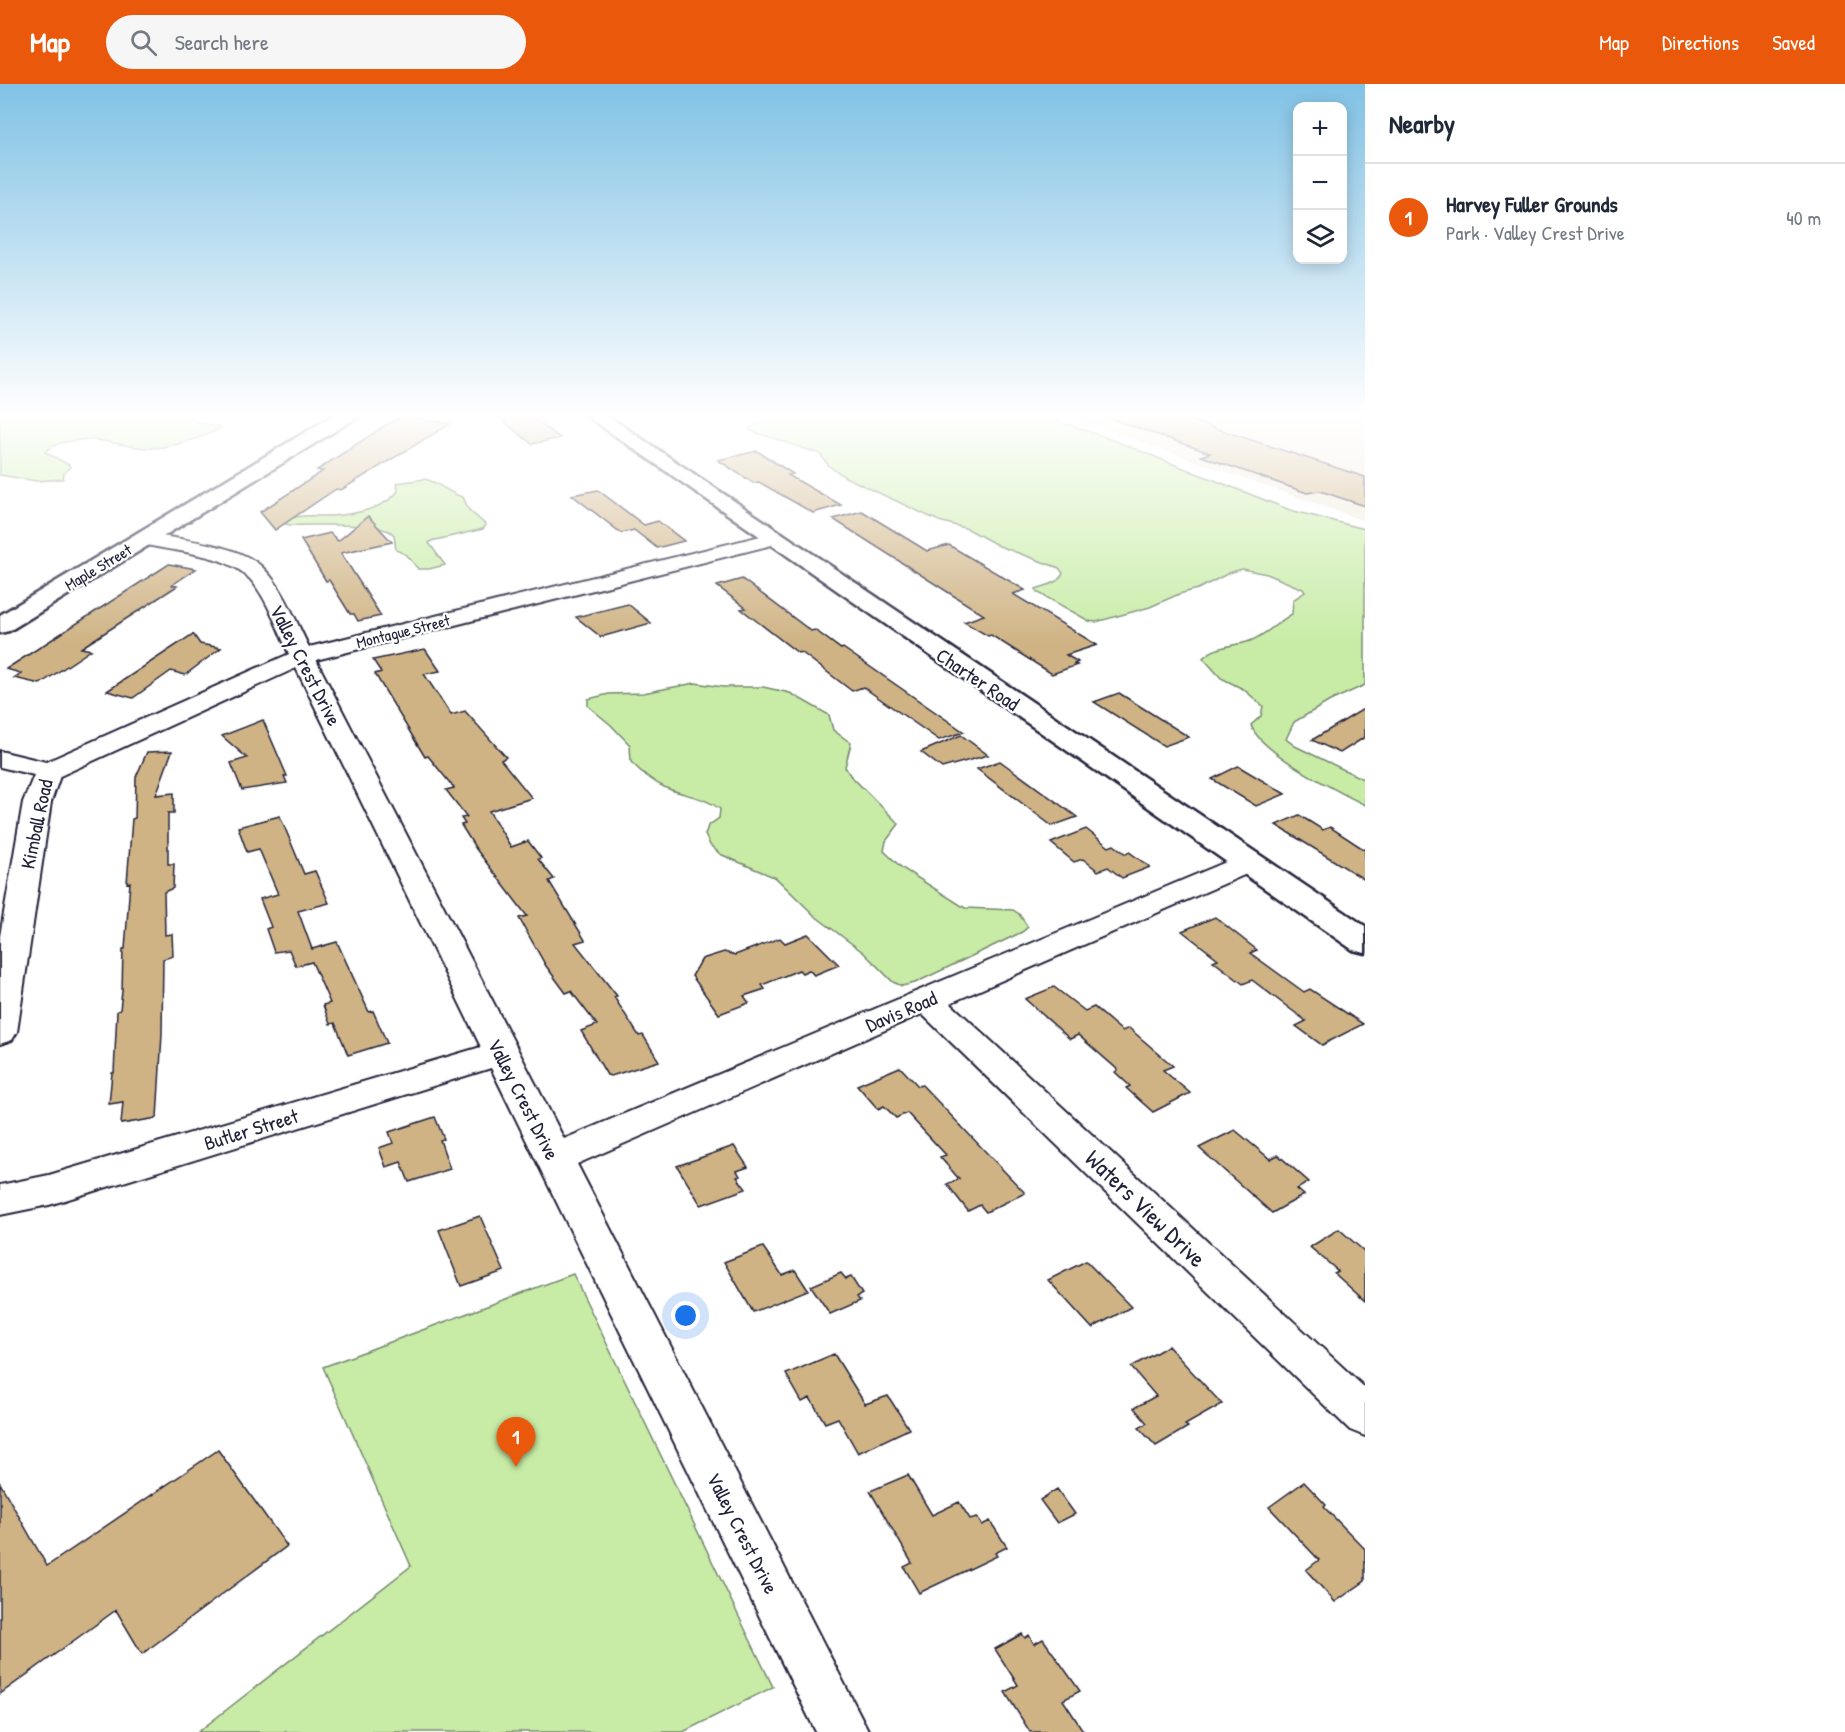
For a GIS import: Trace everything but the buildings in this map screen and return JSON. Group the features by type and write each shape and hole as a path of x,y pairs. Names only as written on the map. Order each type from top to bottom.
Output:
{"street":[{"name":"Maple Street","path":"0,626 223,491"},
{"name":"Charter Road","path":"704,491 1365,942"},
{"name":"Valley Crest Drive","path":"145,539 221,556 242,563 255,572 303,656 500,1053 843,1732"},
{"name":"Montague Street","path":"49,771 303,656 773,539"},
{"name":"Kimball Road","path":"0,759 49,771 37,802 0,1032"},
{"name":"Davis Road","path":"554,1158 1248,863"},
{"name":"Waters View Drive","path":"927,1000 1365,1416"},
{"name":"Butler Street","path":"0,1200 49,1190 500,1053"}],"shaded area":[{"path":"1280,491 1365,491 1365,521"}],"green space":[{"path":"398,491 449,491 463,497 469,510 486,525 483,529 431,541 429,543 445,565 418,569 407,555 396,550 394,535 387,531 362,526 282,523 296,517 342,515 364,511 383,503"},
{"path":"875,491 1241,491 1290,510 1365,529 1365,685 1330,701 1294,722 1286,739 1295,746 1365,780 1365,805 1301,770 1269,747 1257,736 1251,725 1261,716 1263,706 1243,689 1221,678 1203,658 1217,649 1253,640 1292,614 1293,600 1305,592 1303,589 1267,574 1242,569 1150,607 1096,622 1089,621 1037,592 1036,589 1058,580 1063,573 1059,568 999,546 968,529 939,521"},
{"path":"695,683 723,687 763,687 790,693 829,715 833,730 851,743 845,767 850,775 899,824 886,841 884,851 902,868 965,908 1013,910 1019,914 1028,927 1022,932 915,983 902,986 893,982 864,953 815,916 776,878 720,854 710,845 705,835 708,826 719,818 720,809 700,799 666,788 647,776 631,762 630,745 588,706 588,699 609,694 643,693"},
{"path":"573,1274 773,1687 683,1732 198,1732 411,1566 323,1367"}],"place":[{"name":"Harvey Fuller Grounds","path":"516,1467"}]}
